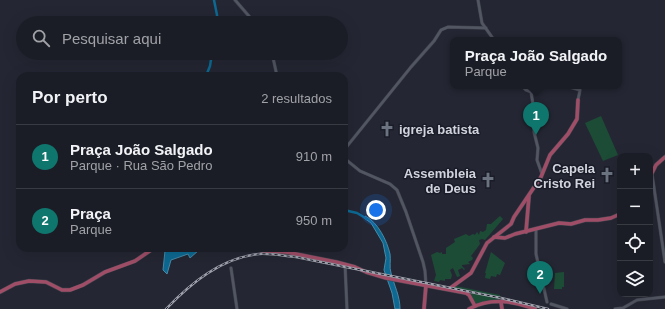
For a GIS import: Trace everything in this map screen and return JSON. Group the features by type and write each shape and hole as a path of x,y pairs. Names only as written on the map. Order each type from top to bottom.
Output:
{"main road":[{"path":"449,289 471,273 485,246 511,224 514,217 542,175 550,155 568,134 577,119 578,100"},
{"path":"653,170 656,165 665,157"},
{"path":"526,232 529,195"},
{"path":"494,237 505,238 515,234 560,223 571,224 585,220 608,219 617,215"},
{"path":"0,292 15,284 26,281 43,282 62,290 70,290 83,285 105,272 135,261 148,252"},
{"path":"276,252 289,253 345,264 386,278 468,293 475,306"},
{"path":"424,309 426,285"},
{"path":"469,309 486,302 511,303 535,309"},
{"path":"502,302 502,309"}],"street":[{"path":"235,0 249,16"},
{"path":"478,0 482,21 492,37"},
{"path":"348,145 434,41 441,30 448,27 486,28"},
{"path":"274,60 276,72"},
{"path":"526,89 530,92 534,110 534,132 538,148 537,160 542,175"},
{"path":"530,92 535,89"},
{"path":"576,89 580,90 578,100"},
{"path":"348,161 360,171 390,184 397,190 423,262 426,275 426,285"},
{"path":"653,179 665,262"},
{"path":"536,229 536,254 549,303 567,309"},
{"path":"345,264 347,309"},
{"path":"231,268 236,309"},
{"path":"615,309 623,308 637,300 665,297"}],"green space":[{"path":"601,116 617,155 603,161 585,123"},
{"path":"500,216 503,219 485,240 479,240 480,244 471,256 473,258 472,260 468,262 470,264 462,265 465,269 464,270 462,268 458,270 460,276 457,277 453,268 450,270 452,275 451,279 445,279 445,281 440,280 439,282 434,281 436,275 431,255 437,252 446,254 446,248 455,242 454,239 466,234 469,236 473,234 475,235 477,232 479,235 480,231 483,232 486,230 487,224 491,224"},
{"path":"491,252 505,263 500,275 497,274 496,277 491,276 490,279 485,278 485,273"},
{"path":"564,272 564,287 562,287 562,289 554,289 555,273"},
{"path":"456,286 500,295 500,301 475,305 469,293 452,289 452,287"}],"water":[{"path":"365,216 378,227 387,243 390,254 390,271 398,295 400,309 395,309 392,293 384,270 386,258 383,243 371,223 364,218"},
{"path":"165,252 197,252 190,258 188,254 171,260 167,274 163,270"}],"waterway":[{"path":"214,0 217,16"},
{"path":"208,72 211,60"},
{"path":"348,211 357,213 367,219"}],"railway":[{"path":"166,309 196,281 219,266 245,256 259,254 296,257 501,298 548,309"}],"place":[{"name":"igreja batista","path":"387,129"},
{"name":"Praça João Salgado","path":"536,135"},
{"name":"Capela Cristo Rei","path":"607,175"},
{"name":"Assembleia de Deus","path":"488,180"},
{"name":"Praça","path":"540,294"}]}
